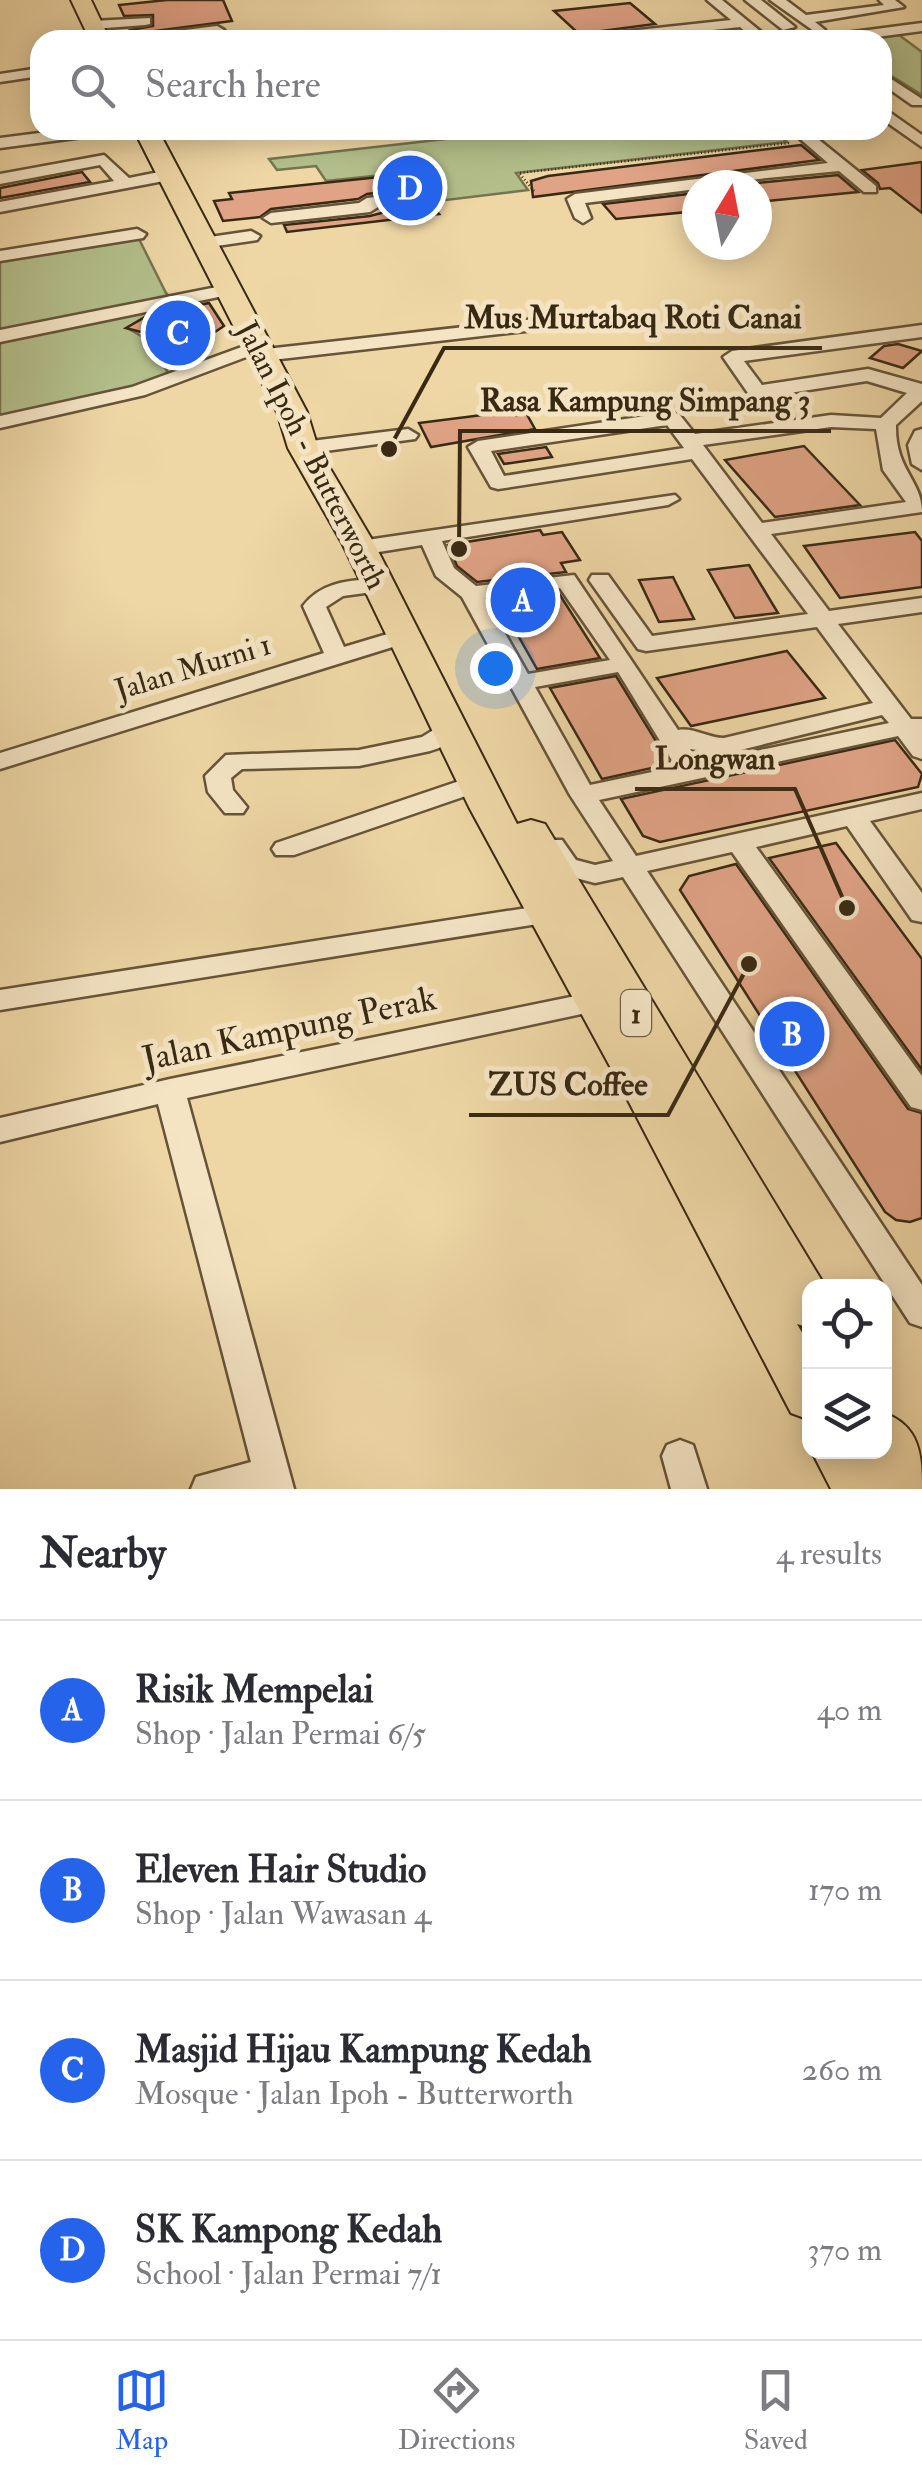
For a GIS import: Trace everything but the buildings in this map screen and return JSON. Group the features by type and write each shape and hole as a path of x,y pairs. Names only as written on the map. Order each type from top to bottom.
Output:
{"highway":[{"path":"81,0 96,30"},
{"name":"Jalan Ipoh - Butterworth","path":"151,140 196,240 261,351 292,412 303,448 404,636 431,739 477,783 802,1381"},
{"name":"Jalan Ipoh - Butterworth","path":"431,739 513,804 802,1293"},
{"path":"892,1450 916,1489"},
{"path":"843,1459 860,1489"}],"street":[{"path":"752,0 792,30"},
{"path":"779,1 800,0"},
{"path":"804,20 896,7 886,0"},
{"path":"779,1 818,30"},
{"path":"723,5 751,30"},
{"path":"723,5 769,30"},
{"path":"127,30 139,21"},
{"path":"684,30 742,23"},
{"path":"892,31 922,27"},
{"path":"0,78 30,74"},
{"path":"892,84 919,102"},
{"path":"892,109 919,102"},
{"path":"892,115 920,134"},
{"path":"920,134 904,141 922,154"},
{"path":"0,143 30,139"},
{"path":"810,140 870,189"},
{"path":"0,180 104,160 125,183"},
{"path":"583,218 575,199 842,166"},
{"path":"0,207 170,175"},
{"path":"270,218 370,207 367,203 401,199"},
{"path":"196,240 247,228"},
{"path":"0,256 136,234"},
{"path":"0,336 182,293 228,290"},
{"path":"0,422 155,386 236,352 581,320"},
{"path":"921,390 868,375 757,392 732,357 922,331"},
{"path":"921,390 886,424 884,449 888,466 921,506"},
{"path":"886,424 831,421 693,447 498,483 478,447 672,418 693,447 822,618 905,719 922,751"},
{"path":"303,448 408,435"},
{"path":"922,435 918,445 922,464"},
{"path":"360,548 668,499"},
{"path":"756,530 921,506"},
{"path":"426,538 444,571 471,593 583,795 919,1304"},
{"path":"471,593 561,579 570,582 693,774"},
{"path":"600,580 646,644 922,605"},
{"path":"337,657 314,606 332,590 378,585"},
{"name":"Jalan Murni 1","path":"0,761 404,636"},
{"path":"520,683 624,664"},
{"path":"686,736 700,744 724,746 905,719"},
{"path":"583,795 693,774 905,719"},
{"path":"234,807 221,792 218,776 235,761 349,760 431,739"},
{"path":"286,849 477,783"},
{"path":"534,838 557,848 567,867 595,874 922,801"},
{"path":"852,815 920,908"},
{"path":"738,841 922,1099"},
{"path":"593,940 605,925 581,889 595,874"},
{"path":"0,1000 546,914"},
{"name":"Jalan Kampung Perak","path":"0,1130 170,1090 595,1002"},
{"path":"170,1090 273,1481 209,1489"}],"path":[{"path":"534,191 519,174 792,143 789,140"}],"green space":[{"path":"899,35 922,52 922,95 892,76 892,36"},
{"path":"437,140 787,142 516,173 528,190 413,204 391,174 326,181 316,166 277,170 269,159"},
{"path":"139,239 173,300 127,328 143,337 170,375 159,383 0,419 0,258"}],"place":[{"name":"SK Kampong Kedah","path":"410,188"},
{"name":"Masjid Hijau Kampung Kedah","path":"178,333"},
{"name":"Mus Murtabaq Roti Canai","path":"389,449"},
{"name":"Rasa Kampung Simpang 3","path":"459,549"},
{"name":"Risik Mempelai","path":"523,600"},
{"name":"Longwan","path":"847,908"},
{"name":"ZUS Coffee","path":"749,964"},
{"name":"Eleven Hair Studio","path":"792,1034"}]}
